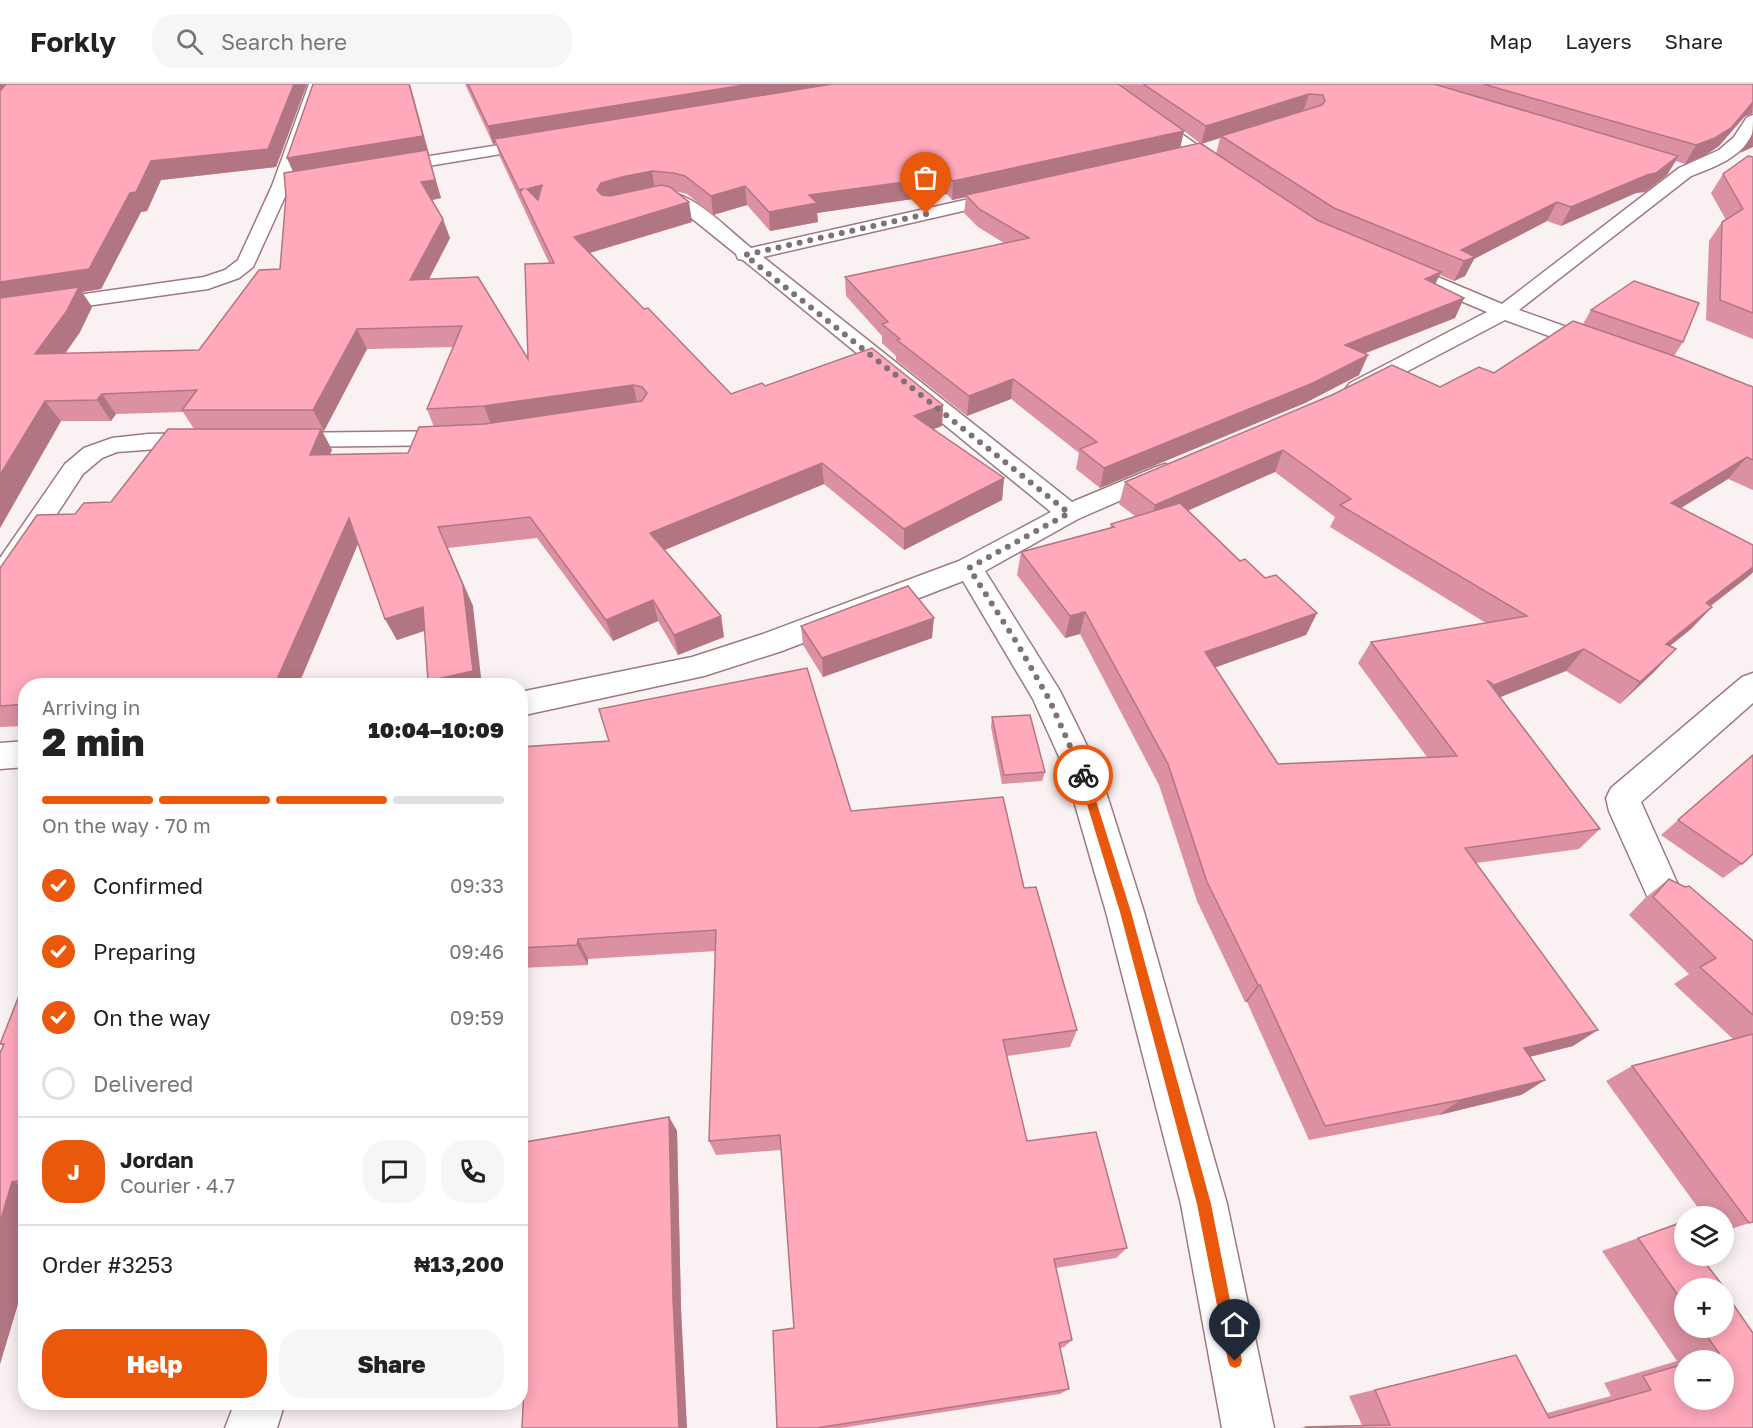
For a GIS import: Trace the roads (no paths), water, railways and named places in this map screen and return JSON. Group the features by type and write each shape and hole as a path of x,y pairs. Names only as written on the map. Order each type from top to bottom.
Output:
{"street":[{"path":"0,312 208,283 232,274 246,263 281,186 316,84"},
{"path":"1101,84 1244,184"},
{"path":"1335,399 1504,312 1685,172 1716,162 1739,141 1753,120"},
{"path":"374,170 560,140"},
{"path":"1175,158 1224,146"},
{"path":"1716,162 1734,166"},
{"path":"1662,165 1685,172"},
{"path":"281,186 351,174"},
{"path":"745,255 1024,192"},
{"path":"631,202 651,196 671,196 680,200 745,255 1069,513"},
{"path":"1373,256 1504,312 1623,355"},
{"path":"0,579 74,469 93,453 112,445 148,441 481,437"},
{"path":"528,702 693,668 771,643 969,568 1069,513 1186,464"},
{"path":"969,568 1044,690 1082,770 1125,912 1204,1204 1248,1428"},
{"path":"1661,887 1626,812 1623,798 1753,685"},
{"path":"0,756 18,754"},
{"path":"251,1428 257,1410"}]}
